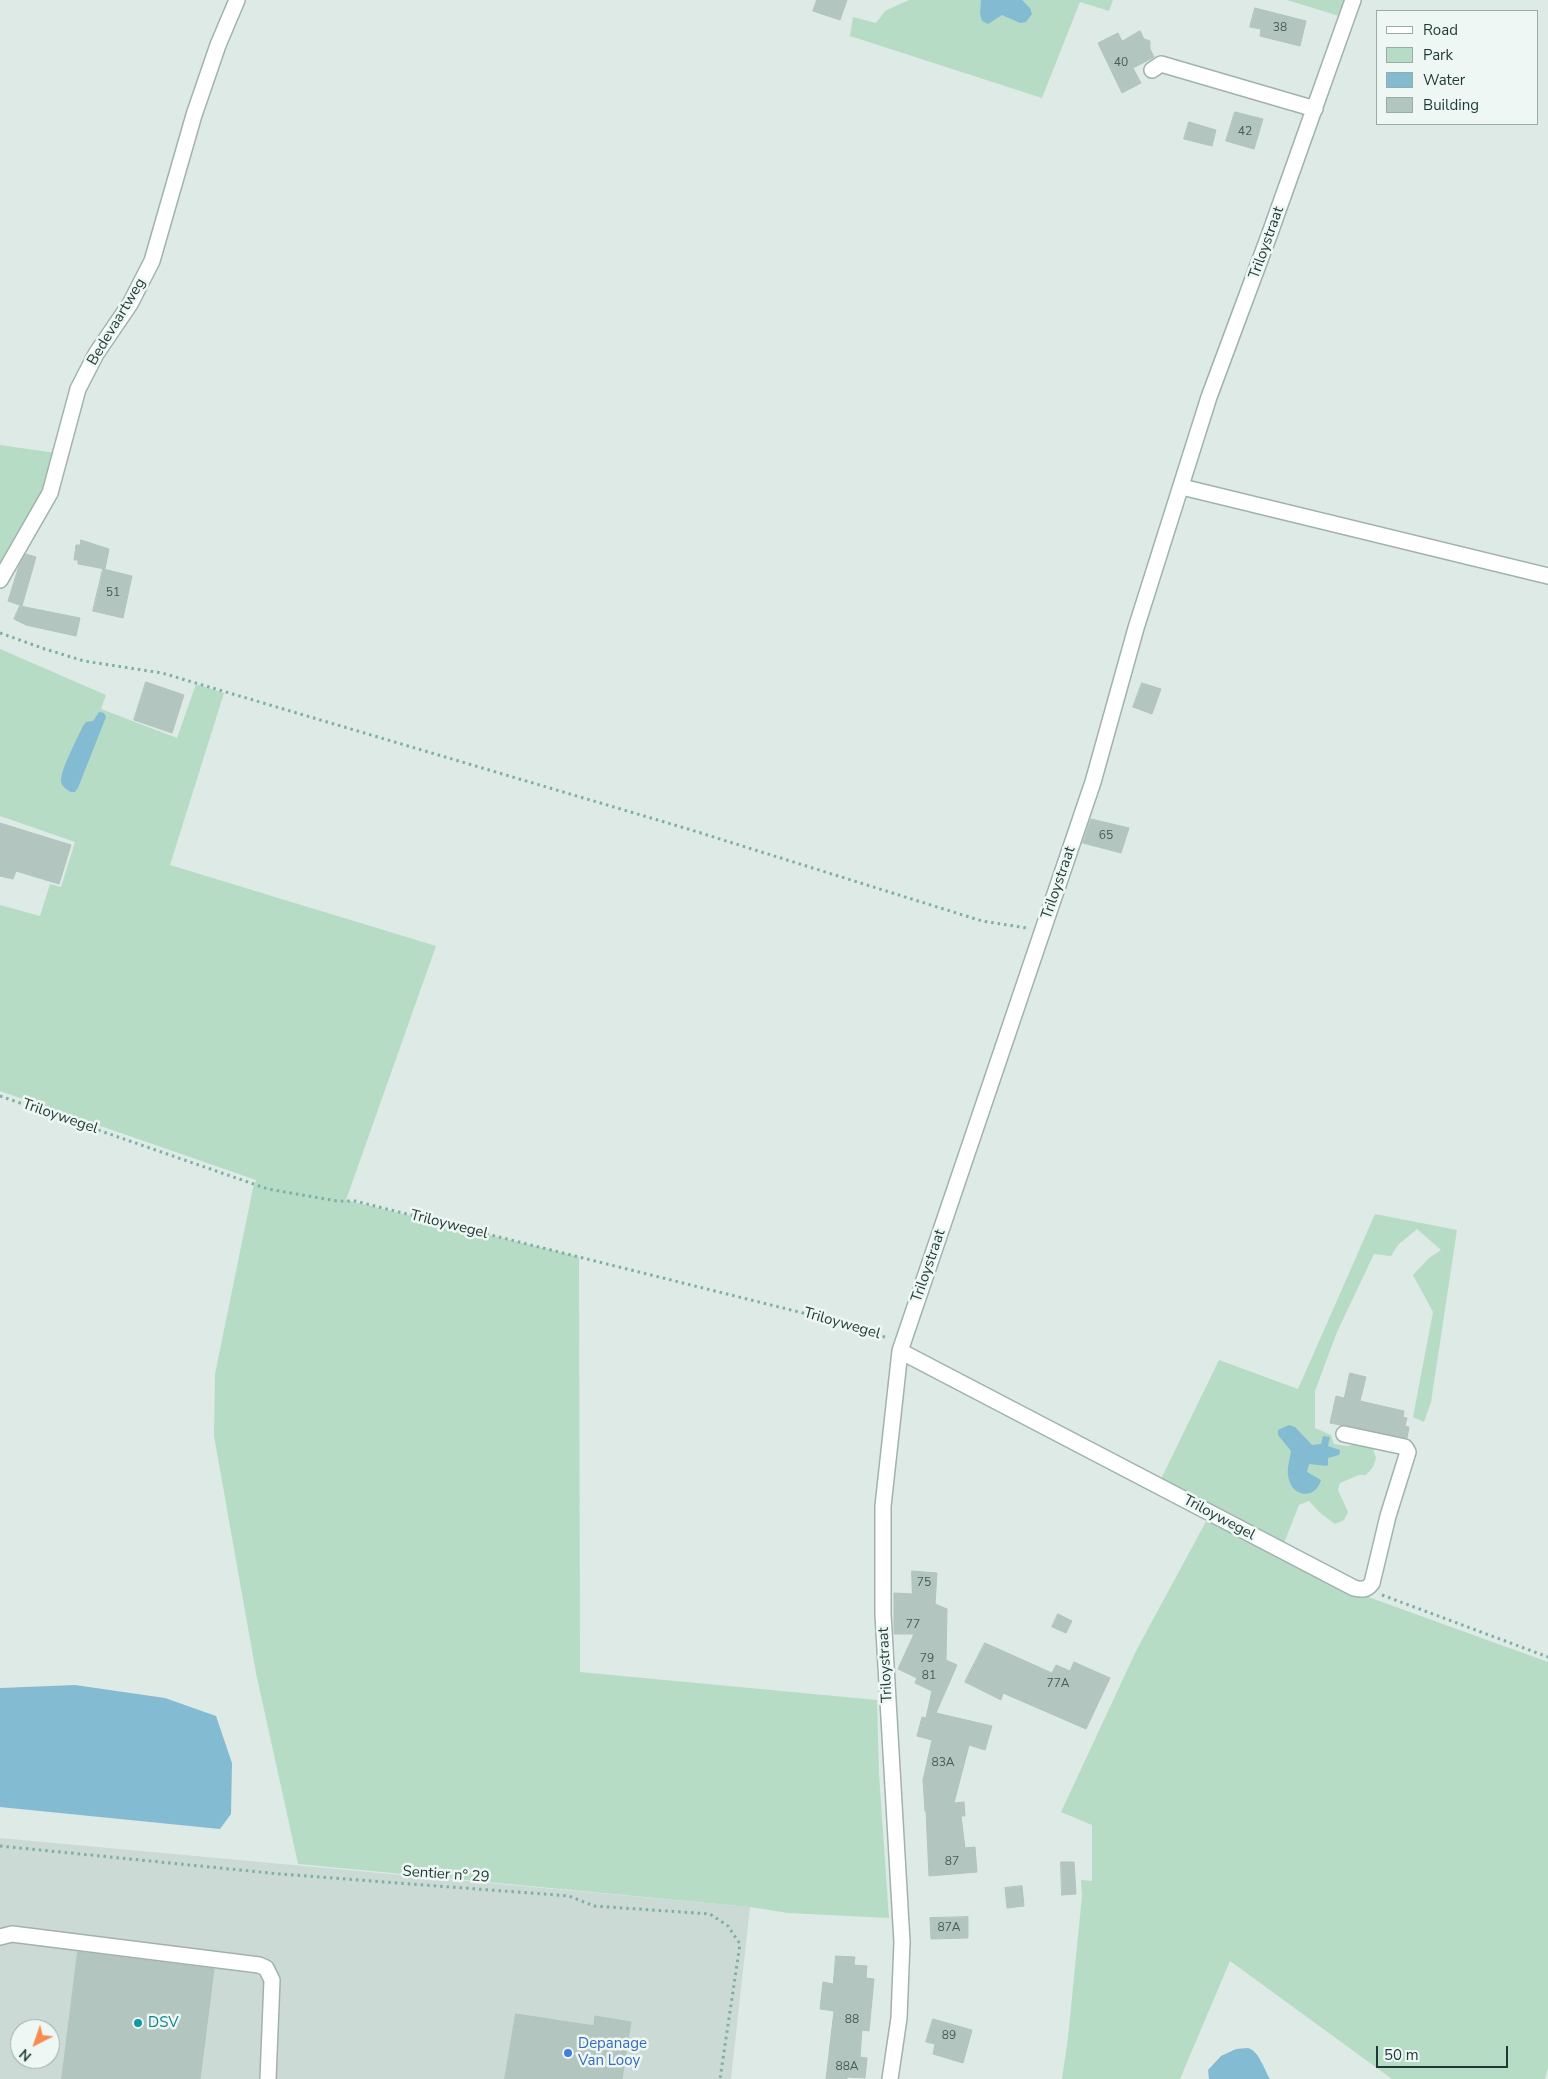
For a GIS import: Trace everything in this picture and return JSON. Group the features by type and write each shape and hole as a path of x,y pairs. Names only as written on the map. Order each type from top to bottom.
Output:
{"street":[{"name":"Bedevaartweg","path":"0,580 50,493 78,389 96,354 130,304 152,261 194,115 218,45 237,0"},
{"name":"Triloystraat","path":"890,2079 899,2018 902,1942 883,1614 883,1506 902,1347 1093,782 1136,628 1209,397 1353,0"},
{"path":"1152,70 1161,64 1315,109"},
{"path":"1182,487 1548,576"},
{"name":"Triloywegel","path":"902,1347 1354,1588 1362,1590 1368,1588"},
{"path":"1344,1434 1405,1447 1408,1452 1388,1516 1372,1583 1368,1588"},
{"path":"0,1937 12,1934 259,1964 266,1968 272,1980 268,2079"}],"path":[{"path":"0,633 45,650 84,661 162,673 185,679 688,829 982,921 1043,931"},
{"name":"Triloywegel","path":"0,1096 268,1189 337,1201 355,1201 807,1314 902,1347"},
{"path":"1368,1588 1382,1595 1548,1657"},
{"name":"Sentier n° 29","path":"0,1846 280,1874 569,1896 594,1906 710,1914 728,1926 740,1944 720,2079"}],"shaded area":[{"path":"0,1838 750,1907 731,2079 0,2079"}],"green space":[{"path":"909,0 1113,0 1109,11 1080,2 1042,98 850,36 853,17 876,23 885,11"},
{"path":"1287,0 1344,0 1339,16"},
{"path":"0,445 56,453 47,485 0,570"},
{"path":"0,649 106,695 101,709 177,738 196,684 224,693 170,865 436,946 346,1200 579,1257 580,1672 877,1700 879,1774 889,1918 788,1913 750,1907 298,1864 256,1673 214,1436 215,1374 256,1180 0,1091 0,905 40,916 50,884 61,887 75,842 0,816"},
{"path":"1375,1214 1457,1230 1431,1402 1424,1422 1413,1417 1433,1312 1413,1275 1429,1258 1441,1250 1417,1229 1398,1245 1391,1256 1374,1254 1337,1332 1315,1391 1315,1428 1331,1435 1334,1444 1347,1446 1360,1444 1373,1449 1376,1458 1373,1467 1366,1475 1359,1475 1340,1483 1338,1490 1348,1512 1344,1520 1335,1524 1319,1512 1309,1501 1299,1505 1284,1543 1160,1481 1219,1360 1298,1389"},
{"path":"1209,1516 1360,1594 1548,1662 1548,2068 1545,2079 1392,2079 1230,1961 1180,2079 1062,2079 1068,2038 1082,1896 1081,1880 1092,1881 1092,1825 1061,1812 1137,1649"}],"water":[{"path":"981,0 1022,0 1030,8 1032,14 1026,22 1020,23 1002,15 988,24 982,21 980,14"},
{"path":"99,712 104,713 106,717 78,788 75,792 71,792 64,788 61,783 63,770 83,726 86,722 93,721"},
{"path":"1289,1425 1295,1427 1312,1445 1321,1444 1323,1436 1330,1437 1328,1446 1340,1450 1339,1455 1328,1458 1327,1466 1309,1464 1307,1472 1321,1480 1314,1491 1308,1493 1303,1494 1293,1488 1288,1475 1291,1451 1278,1435 1278,1430"},
{"path":"75,1685 165,1698 216,1716 232,1763 231,1814 220,1829 0,1807 0,1688"},
{"path":"1248,2048 1258,2056 1270,2079 1209,2079 1208,2070 1221,2056 1236,2049"}],"building":[{"path":"817,0 847,0 840,20 813,11"},
{"path":"1255,8 1306,21 1300,46 1260,36 1261,29 1250,27"},
{"path":"1140,31 1144,39 1150,41 1150,49 1154,57 1133,68 1141,83 1122,93 1098,43 1118,33 1122,41"},
{"path":"1235,112 1263,119 1254,149 1226,141"},
{"path":"1189,122 1216,130 1212,146 1184,139"},
{"path":"81,540 109,549 105,569 78,564 78,560 74,560 76,545 80,545"},
{"path":"26,554 36,557 22,606 8,601 19,566"},
{"path":"103,569 132,576 123,618 93,611"},
{"path":"20,606 80,618 76,636 26,625 14,619"},
{"path":"146,682 184,695 172,733 134,720"},
{"path":"1142,683 1161,689 1152,714 1133,707"},
{"path":"1091,819 1129,828 1121,853 1083,843"},
{"path":"0,823 71,845 59,884 16,871 13,879 0,876"},
{"path":"1350,1373 1366,1377 1360,1401 1404,1411 1403,1417 1407,1418 1405,1426 1409,1427 1407,1438 1330,1423 1336,1396 1344,1398"},
{"path":"912,1571 937,1573 935,1604 947,1609 946,1660 957,1665 936,1713 992,1726 985,1750 969,1745 954,1803 964,1802 965,1816 961,1816 965,1848 975,1847 977,1872 929,1876 923,1780 932,1740 917,1736 922,1717 926,1718 932,1691 915,1683 917,1678 898,1669 914,1634 894,1634 894,1593 912,1594"},
{"path":"1058,1614 1072,1621 1066,1633 1052,1627"},
{"path":"985,1643 1052,1673 1056,1665 1070,1671 1074,1662 1110,1678 1086,1729 1003,1693 1001,1700 965,1682"},
{"path":"1061,1862 1074,1862 1076,1894 1062,1895"},
{"path":"1022,1886 1024,1906 1007,1908 1005,1888"},
{"path":"968,1917 968,1938 931,1939 930,1918"},
{"name":"DSV","path":"78,1952 214,1969 200,2079 62,2079"},
{"path":"836,1956 855,1957 854,1965 867,1966 866,1978 874,1979 869,2031 862,2030 860,2057 867,2058 865,2078 826,2079 834,2011 820,2009 823,1982 833,1984"},
{"name":"Depanage Van Looy","path":"516,2014 594,2026 595,2016 631,2022 622,2079 505,2079"},
{"path":"933,2019 972,2030 963,2063 933,2054 935,2044 926,2042"}],"place":[{"name":"DSV","path":"138,2023"},
{"name":"Depanage Van Looy","path":"568,2053"}]}
